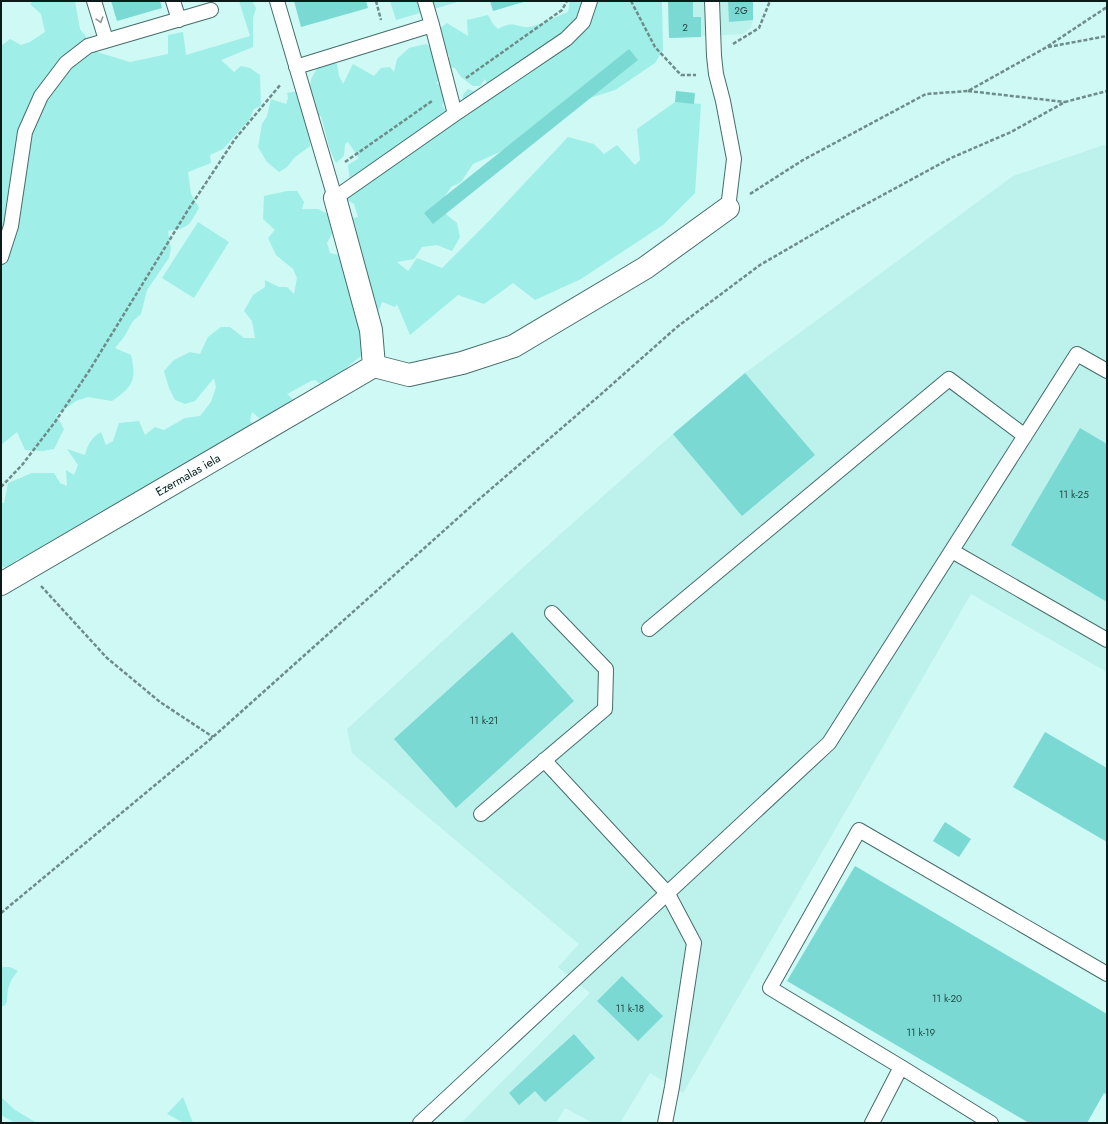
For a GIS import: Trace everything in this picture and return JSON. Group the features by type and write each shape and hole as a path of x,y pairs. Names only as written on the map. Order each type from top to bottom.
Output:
{"street":[{"path":"335,198 371,330 374,366 409,375 462,363 514,346 645,268 728,208"},
{"name":"Ezermalas iela","path":"1,584 374,366"}],"lane":[{"path":"94,1 106,40"},
{"path":"173,1 179,20"},
{"path":"277,1 335,198 454,114 566,39 583,22 590,1"},
{"path":"425,1 454,114"},
{"path":"712,1 716,74 734,159 728,208"},
{"path":"1,257 11,226 25,132 41,96 66,62 88,46 211,10"},
{"path":"296,67 432,25"},
{"path":"420,1123 829,743 1077,354 1107,371"},
{"path":"649,629 949,379 1025,436"},
{"path":"952,551 1107,640"},
{"path":"480,814 605,709 606,669 552,613"},
{"path":"544,760 668,894 694,943 665,1123"},
{"path":"991,1123 770,988 859,830 1107,974"},
{"path":"872,1123 901,1067"}],"path":[{"path":"631,1 655,47 681,75 716,74"},
{"path":"714,56 759,28 770,1"},
{"path":"968,91 1045,48 1107,7"},
{"path":"1045,48 1107,36"},
{"path":"1,487 22,465 55,422 89,371 188,210 235,139 296,67"},
{"path":"728,208 803,160 926,94 968,91 1065,102"},
{"path":"1,913 213,737 478,501 690,317 760,265 846,215 951,158 1011,132 1065,102 1107,91"},
{"path":"26,570 107,658 160,702 213,737"}],"shaded area":[{"path":"33,1 75,1 80,29 97,52 130,62 168,54 168,35 183,32 186,55 250,36 239,1 252,1 256,8 253,18 253,47 221,60 234,72 241,66 250,68 260,75 261,106 254,109 249,120 223,149 210,155 211,163 188,172 191,194 199,208 188,225 168,231 171,249 169,258 147,290 141,314 133,321 124,337 115,348 131,355 134,370 132,382 129,387 112,401 88,397 76,401 56,415 64,429 54,449 43,451 25,450 17,432 1,445 1,46 10,39 21,45 30,42 45,32 41,14 30,4"},
{"path":"390,1 461,1 396,20"},
{"path":"570,1 662,1 663,50 655,63 615,90 574,103 502,151 473,164 461,182 451,187 443,199 442,211 457,223 460,237 452,251 437,245 422,247 414,259 397,262 408,271 417,258 442,268 490,220 568,137 594,144 604,154 617,145 635,165 640,160 637,129 675,102 701,104 695,193 663,225 581,279 535,300 513,283 484,304 458,295 410,335 397,304 395,307 382,302 361,356 346,368 342,379 328,385 319,383 315,380 311,381 287,394 297,403 264,422 252,412 250,420 254,427 177,469 168,471 166,479 28,559 17,559 12,570 1,566 1,503 4,503 8,483 32,473 54,473 60,483 67,486 66,470 74,475 78,465 67,449 85,455 90,442 101,432 106,445 113,441 119,423 139,421 145,435 155,427 164,430 185,418 200,416 211,402 216,387 214,378 195,401 185,404 175,400 169,388 164,371 174,360 190,352 200,354 208,337 221,327 230,327 244,338 255,338 252,321 244,311 253,295 265,287 265,280 279,287 287,287 294,294 297,278 293,269 276,255 268,238 275,230 263,219 264,196 287,191 297,191 304,202 302,209 318,209 328,214 333,232 327,243 330,253 339,255 345,249 348,219 358,217 354,204 344,198 341,185 350,181 348,165 359,158 348,142 345,144 344,156 336,163 330,150 321,116 310,120 310,146 294,158 287,167 279,172 267,162 258,147 262,124 267,116 271,99 286,104 288,98 287,93 298,91 309,93 311,79 319,65 330,60 337,64 339,76 343,84 353,64 374,76 381,68 390,67 394,72 397,59 409,48 426,44 434,49 442,77 436,83 445,88 447,96 442,106 448,113 462,105 463,95 468,89 476,92 483,91 487,83 485,79 480,86 473,86 461,77 455,68 449,67 443,60 450,57 443,46 439,29 447,23 468,36 467,20 488,15 498,29 512,24 529,27 568,12"},
{"path":"668,1 753,1 753,20 751,28 743,34 669,38"},
{"path":"1107,144 1107,672 971,594 683,1093 650,1073 620,1123 593,1123 565,1108 556,1123 461,1123 590,993 558,967 579,944 352,753 347,729 528,563 673,434 745,373 1013,176"},
{"path":"198,222 229,242 194,298 162,278"},
{"path":"1,967 10,967 18,971 8,989 7,1002 4,1006 1,1006"},
{"path":"1,1097 15,1110 37,1123 15,1123 1,1115"},
{"path":"183,1097 193,1123 184,1123 167,1114"}],"building":[{"path":"111,1 160,1 162,8 117,21"},
{"path":"294,1 366,1 368,8 301,27"},
{"path":"490,1 527,1 493,11"},
{"path":"668,1 693,1 693,17 701,17 701,37 669,38"},
{"path":"728,1 753,1 753,20 729,22"},
{"path":"629,49 638,60 433,224 424,213"},
{"path":"676,91 695,93 694,104 675,102"},
{"path":"745,373 815,455 742,516 673,434"},
{"path":"1080,428 1107,444 1107,602 1011,545"},
{"path":"512,632 574,701 456,808 394,739"},
{"path":"1045,732 1107,768 1107,842 1013,787"},
{"path":"945,822 971,839 959,857 933,841"},
{"path":"855,866 1107,1014 1107,1095 1104,1093 1087,1123 1029,1123 787,981"},
{"path":"622,976 663,1016 638,1041 597,1001"},
{"path":"574,1034 595,1058 545,1102 535,1091 519,1105 509,1093"}]}
